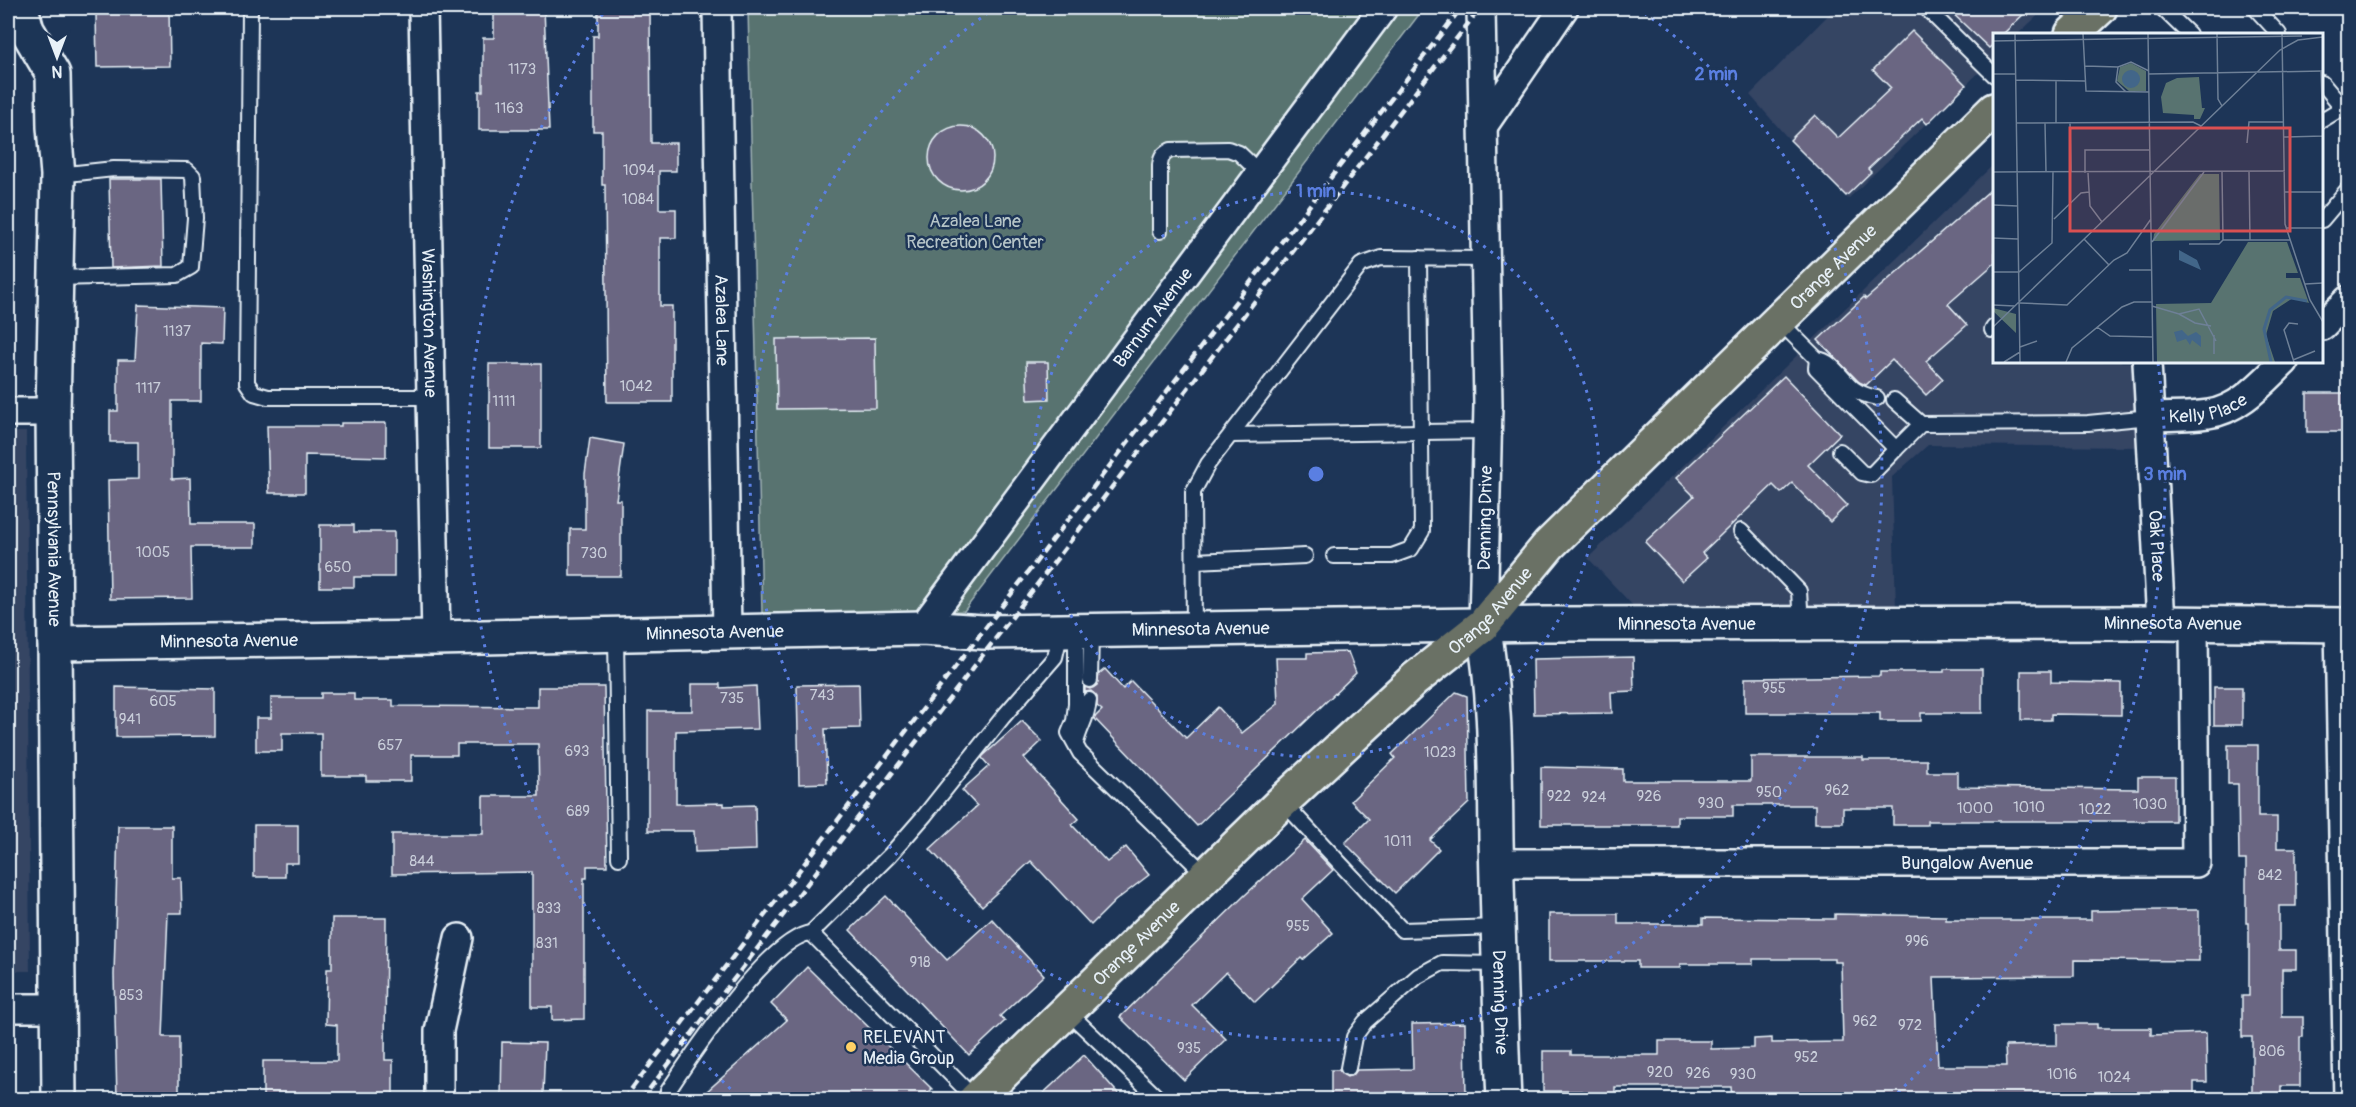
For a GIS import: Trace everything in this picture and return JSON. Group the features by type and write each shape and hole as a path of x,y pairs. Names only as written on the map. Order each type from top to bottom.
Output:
{"main road":[{"path":"2073,33 2100,8"},
{"name":"Orange Avenue","path":"975,1099 1282,802 1414,679 1483,625 1549,545 1993,112"}],"street":[{"name":"Washington Avenue","path":"423,8 436,638"},
{"name":"Azalea Lane","path":"717,8 727,633"},
{"name":"Barnum Avenue","path":"922,628 1383,8"},
{"name":"Denning Drive","path":"1481,8 1487,431 1483,625 1491,668 1503,1100"},
{"path":"1484,125 1564,8"},
{"name":"Pennsylvania Avenue","path":"18,23 52,74 58,176 53,412 59,1100"},
{"path":"2323,325 2349,300"},
{"name":"Oak Place","path":"2147,363 2161,623"},
{"name":"Kelly Place","path":"2151,417 2210,414 2234,406 2283,363"},
{"path":"8,412 53,412"},
{"name":"Minnesota Avenue","path":"55,643 922,628 983,632 1483,625 2161,623 2344,625"},
{"name":"Bungalow Avenue","path":"1497,863 2196,863 2194,624"},
{"path":"2344,625 2348,1100"},
{"path":"439,1100 439,1031 459,938"},
{"path":"8,1008 58,1008"}],"lane":[{"path":"250,8 247,383 254,393 268,396 431,396"},
{"path":"1926,8 1993,73"},
{"path":"2255,8 2278,33"},
{"path":"2167,9 2188,33"},
{"path":"2323,84 2346,107 2323,119"},
{"path":"1160,231 1161,157 1171,150 1228,149 1239,153 1260,173"},
{"path":"56,278 177,275 191,267 195,218 193,176 187,170 114,169 58,176"},
{"path":"2323,219 2349,189"},
{"path":"1194,629 1193,492 1208,464 1361,265 1381,258 1486,259"},
{"path":"1334,556 1392,556 1412,549 1422,531 1419,258"},
{"path":"1778,320 1816,359 1825,360 1852,388 1862,394 1877,398"},
{"path":"1816,359 1816,368 1896,449"},
{"path":"1894,400 1921,424 2088,423 2151,417"},
{"path":"1840,451 1862,473 1870,474 1921,424"},
{"path":"1230,435 1487,431"},
{"path":"1742,531 1799,591 1801,624"},
{"path":"1194,561 1305,556"},
{"path":"1076,630 1090,680"},
{"path":"1076,630 1076,704 1074,722 1069,733 1080,753 1206,876"},
{"path":"666,1100 668,1091 709,1030 771,957 803,934 810,933 890,855 1076,630"},
{"path":"616,635 618,858"},
{"path":"1076,743 1085,722 1089,700"},
{"path":"1282,802 1402,930 1498,927"},
{"path":"810,933 975,1099"},
{"path":"1348,1068 1354,1037 1360,1029 1418,976 1442,963 1498,964"},
{"path":"1066,1011 1160,1100"}],"shaded area":[{"path":"1835,8 2046,8 2019,33 1993,33 1993,59 1848,199 1785,135 1750,95"},
{"path":"1993,165 1993,363 2135,363 2140,447 1928,445 1892,477 1896,607 1636,609 1588,558"},
{"path":"8,432 26,432 30,971 8,971"}],"green space":[{"name":"Azalea Lane Recreation Center","path":"748,8 1424,8 964,611 762,613"}],"building":[{"path":"117,8 169,8 170,66 97,67 96,13 118,13"},
{"path":"494,8 544,8 549,130 479,130 479,91 483,91 483,38 494,38"},
{"path":"598,8 650,8 651,143 676,143 676,171 659,171 659,209 676,209 676,238 660,238 660,306 672,306 672,402 607,402 605,185 602,185 602,131 593,131 593,36 598,36"},
{"path":"1947,8 2030,8 2004,33 1993,33 1993,45 1989,48"},
{"path":"1912,31 1966,85 1927,124 1922,118 1868,169 1871,172 1846,196 1790,140 1815,115 1838,138 1891,88 1873,70"},
{"path":"961,126 979,132 987,140 993,158 987,176 979,184 961,190 943,184 935,176 929,158 935,140 943,132"},
{"path":"109,179 161,179 163,266 111,268"},
{"path":"1993,188 1993,265 1948,304 1967,325 1926,361 1943,379 1926,395 1892,360 1866,385 1859,382 1818,340 1864,297 1866,299"},
{"path":"138,305 223,308 222,344 201,343 201,401 172,401 172,479 190,478 191,524 255,524 255,547 191,547 192,598 110,599 108,480 138,479 138,442 110,442 110,411 118,411 118,360 135,360"},
{"path":"875,338 876,408 777,409 776,339"},
{"path":"1026,362 1048,362 1049,399 1028,400"},
{"path":"489,364 541,364 541,448 489,448"},
{"path":"1784,376 1840,434 1808,465 1847,505 1830,522 1792,483 1781,493 1773,485 1702,553 1707,558 1682,581 1645,542 1694,496 1676,478"},
{"path":"2307,393 2349,393 2349,432 2307,432"},
{"path":"341,423 386,423 386,457 305,455 305,493 269,493 267,426 341,426"},
{"path":"590,438 624,444 616,500 621,500 621,576 570,576 570,529 585,529 585,474"},
{"path":"320,525 354,525 354,532 394,532 394,577 354,577 354,587 320,587"},
{"path":"1348,652 1356,673 1197,826 1094,718 1102,710 1097,706 1097,697 1091,691 1085,692 1085,687 1090,689 1097,685 1099,674 1105,669 1123,689 1131,681 1186,738 1218,707 1242,733 1278,704 1276,658 1307,658 1307,653"},
{"path":"1633,657 1634,691 1611,692 1612,713 1534,714 1533,659"},
{"path":"1944,669 1982,669 1982,713 1921,713 1921,721 1880,721 1880,713 1745,713 1745,678 1880,676 1880,672 1944,672"},
{"path":"2021,671 2051,671 2051,682 2121,683 2121,715 2051,714 2051,720 2021,720"},
{"path":"692,684 720,684 720,688 756,686 758,729 676,731 676,804 755,805 756,850 695,852 694,831 648,831 648,711 692,711"},
{"path":"859,684 860,728 825,729 827,783 799,784 797,685"},
{"path":"116,687 215,689 215,736 116,737"},
{"path":"538,687 604,687 607,866 587,866 587,878 584,878 584,1019 552,1020 552,1007 532,1007 532,872 392,874 392,834 483,834 483,796 539,796 538,744 457,744 457,755 411,755 411,781 366,781 366,776 321,776 321,733 282,733 282,751 256,751 256,718 271,718 271,698 321,698 321,693 354,693 354,700 393,700 393,706 538,707"},
{"path":"2214,687 2242,687 2242,725 2214,725"},
{"path":"1456,692 1467,696 1469,803 1430,840 1439,849 1395,893 1345,843 1369,819 1351,801 1395,758 1392,754"},
{"path":"1022,721 1042,741 1024,758 1079,819 1072,825 1107,862 1126,847 1149,875 1115,901 1091,925 1031,861 982,906 930,849 977,806 962,790 989,766 982,758 983,756"},
{"path":"2228,745 2258,745 2258,817 2277,817 2277,848 2296,848 2296,906 2279,906 2279,950 2296,950 2296,969 2282,969 2282,1017 2303,1017 2303,1037 2300,1037 2300,1086 2281,1086 2281,1098 2252,1098 2252,1037 2242,1037 2242,996 2249,996 2246,860 2239,860 2238,784 2228,784"},
{"path":"1751,757 1863,757 1863,760 1927,760 1927,772 1958,772 1958,787 2138,789 2138,777 2175,777 2175,821 1927,821 1927,825 1893,825 1893,808 1843,808 1843,823 1815,823 1815,805 1733,805 1733,816 1677,816 1677,825 1541,825 1541,767 1623,769 1623,781 1751,781"},
{"path":"254,825 298,825 298,863 285,863 285,877 254,877"},
{"path":"118,826 172,826 172,878 181,878 182,913 168,913 163,1037 179,1037 179,1100 117,1100 114,975"},
{"path":"1305,840 1333,870 1302,899 1333,933 1303,960 1301,958 1255,1002 1226,972 1192,1005 1226,1039 1184,1080 1120,1017"},
{"path":"886,896 947,960 992,919 1044,975 1000,1016 1005,1021 969,1055 850,930"},
{"path":"2199,910 2199,961 2074,960 2074,976 1934,977 1938,1066 2006,1066 2005,1046 2057,1045 2057,1024 2097,1024 2097,1028 2151,1028 2151,1035 2206,1033 2207,1082 2194,1082 2194,1100 1732,1100 1731,1087 1615,1087 1615,1100 1582,1100 1582,1091 1543,1091 1543,1051 1571,1051 1571,1055 1659,1055 1659,1041 1711,1041 1711,1049 1754,1048 1754,1039 1772,1038 1772,1043 1843,1042 1841,962 1834,962 1834,959 1753,959 1753,964 1680,964 1680,968 1638,968 1638,961 1549,961 1549,914 1618,914 1618,924 1703,924 1703,918 1835,919 1835,914 1946,916 1946,920 2091,920 2091,911"},
{"path":"332,918 386,918 385,1060 393,1060 393,1100 263,1100 263,1061 337,1061 337,1025 326,1024 327,969 332,969"},
{"path":"807,967 932,1089 921,1100 697,1100 787,1020 771,1004"},
{"path":"1465,1023 1466,1100 1331,1100 1331,1070 1339,1070 1347,1077 1357,1070 1413,1069 1412,1024"},
{"path":"502,1042 545,1043 543,1094 535,1094 535,1100 501,1100"},
{"path":"1084,1055 1124,1100 1036,1100 1064,1074"}],"railway":[{"path":"623,1100 1461,8"},
{"path":"641,1100 1480,8"}],"place":[{"name":"RELEVANT Media Group","path":"851,1047"}]}
